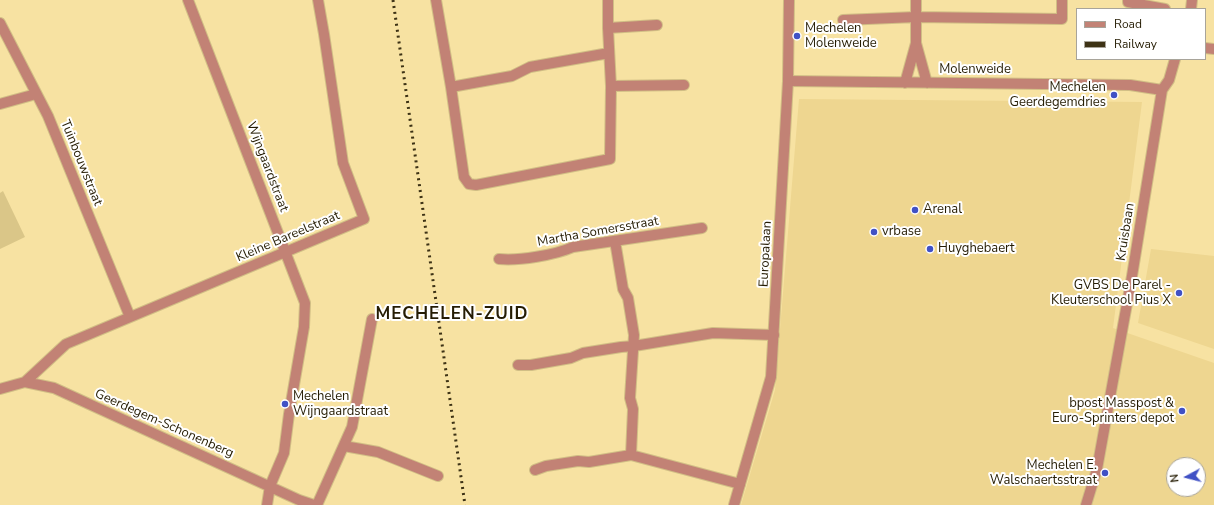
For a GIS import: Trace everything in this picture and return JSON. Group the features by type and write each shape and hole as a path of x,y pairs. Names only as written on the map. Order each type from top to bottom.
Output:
{"street":[{"name":"Wijngaardstraat","path":"188,0 305,303 304,328 289,414 284,453 270,486 267,505"},
{"name":"Kleine Bareelstraat","path":"25,382 66,344 364,219 343,164 318,0"},
{"path":"436,0 451,87 464,177 469,184 476,185 610,159 611,86 608,0"},
{"name":"Europalaan","path":"734,505 771,377 788,81 789,0"},
{"path":"905,83 916,43 916,0"},
{"path":"843,20 916,17 1062,19 1062,0"},
{"path":"1128,0 1128,2 1161,8"},
{"name":"Tuinbouwstraat","path":"0,23 48,116 130,317"},
{"path":"608,28 657,25"},
{"path":"916,43 927,83"},
{"path":"451,87 512,76 530,67 609,53"},
{"name":"Kruisbaan","path":"1086,505 1098,469 1132,276 1162,90 1169,80 1176,60"},
{"name":"Molenweide","path":"788,81 1130,85 1162,90"},
{"path":"611,86 684,85"},
{"path":"0,104 36,94"},
{"name":"Martha Somersstraat","path":"499,259 510,260 563,252 573,247 702,228"},
{"path":"615,241 623,289 628,298 634,335 630,398 633,409 631,455"},
{"path":"317,505 352,428 372,319"},
{"path":"518,365 531,365 571,358 582,353 713,333 774,335"},
{"name":"Geerdegem-Schonenberg","path":"0,389 25,382 54,388 299,500 314,505"},
{"path":"344,446 378,452 438,476"},
{"path":"535,470 546,466 578,461 589,462 631,455 740,484"},
{"path":"290,505 299,500"}],"shaded area":[{"path":"799,99 1142,102 1113,328 1214,363 1214,505 741,505 775,390"},
{"path":"3,191 25,237 0,249 0,193"},
{"name":"GVBS De Parel - Kleuterschool Pius X","path":"1151,249 1214,256 1214,349 1138,323"}],"railway":[{"path":"393,0 465,505"}],"place":[{"name":"Mechelen Molenweide","path":"797,36"},
{"name":"Mechelen Geerdegemdries","path":"1114,95"},
{"name":"Arenal","path":"915,210"},
{"name":"vrbase","path":"874,232"},
{"name":"Huyghebaert","path":"930,249"},
{"name":"GVBS De Parel - Kleuterschool Pius X","path":"1179,293"},
{"name":"Mechelen Wijngaardstraat","path":"285,404"},
{"name":"bpost Masspost & Euro-Sprinters depot","path":"1182,411"},
{"name":"Mechelen E. Walschaertsstraat","path":"1105,473"}],"district":[{"name":"MECHELEN-ZUID","path":"452,315"}]}
